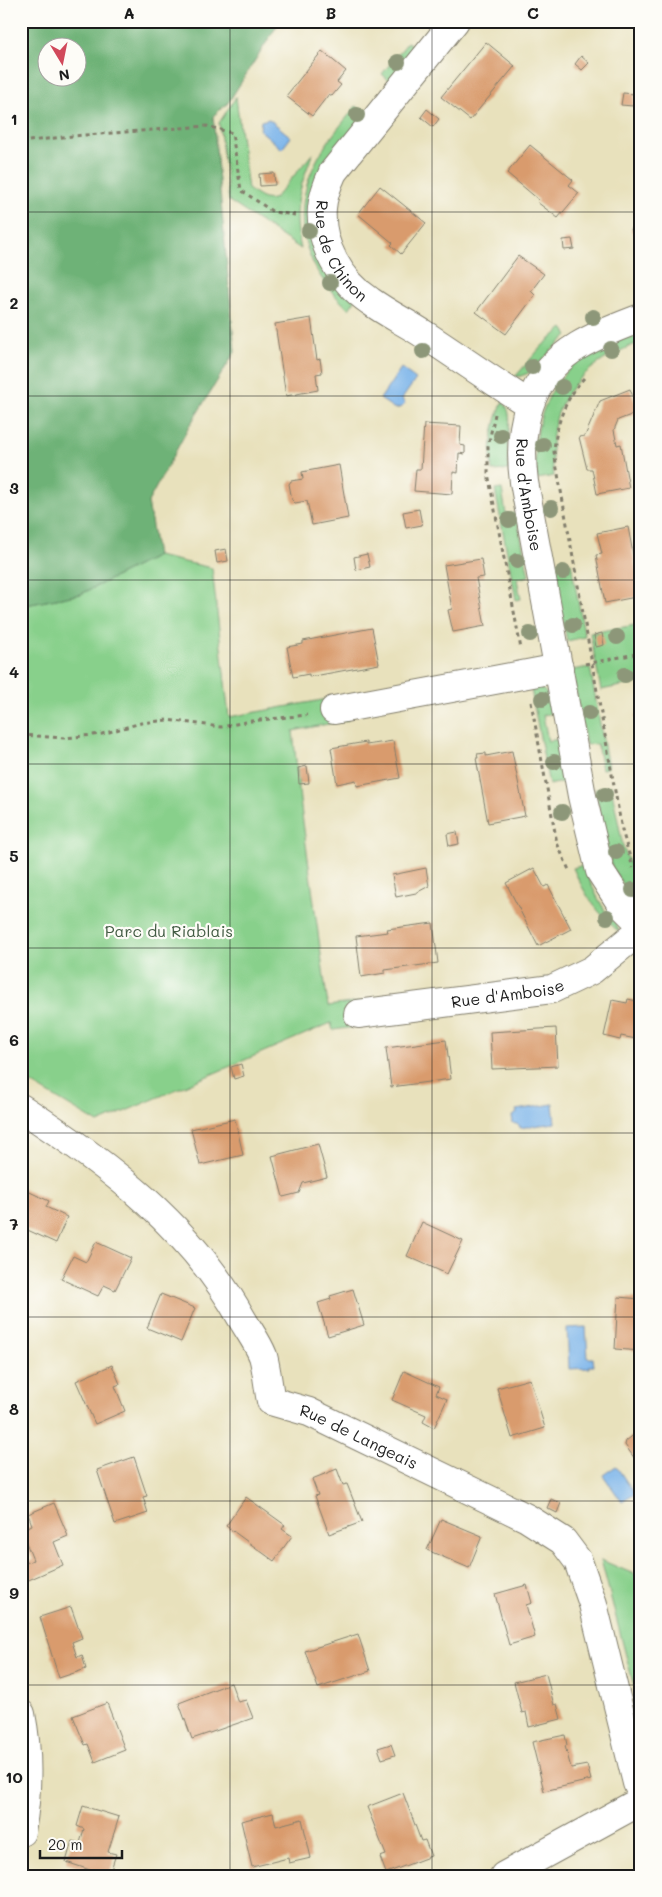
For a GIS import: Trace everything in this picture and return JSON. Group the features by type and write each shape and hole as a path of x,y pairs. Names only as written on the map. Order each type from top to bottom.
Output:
{"street":[{"name":"Rue de Chinon","path":"455,21 334,172 326,189 322,206 322,223 327,245 335,264 350,283 369,301 402,320 529,404"},
{"name":"Rue d'Amboise","path":"641,318 595,336 562,358 548,373 529,404 521,447 522,462 582,796 600,871 622,905 641,924"},
{"path":"334,710 559,668"},
{"name":"Rue d'Amboise","path":"358,1014 552,989 592,970 641,930"},
{"name":"Rue de Langeais","path":"21,1108 92,1155 160,1212 190,1244 227,1292 262,1356 270,1401 309,1412 526,1518 563,1541 578,1561 593,1604 637,1783 641,1792"},
{"path":"21,1714 26,1738 28,1775 21,1832"},
{"path":"504,1876 641,1802"}],"path":[{"path":"21,142 72,136 207,126 232,133 240,190 273,212 299,216"},
{"path":"589,373 574,390 566,403 557,427 554,452 622,830 628,853 637,874"},
{"path":"559,668 641,653"},
{"path":"21,735 65,738 102,734 140,723 168,720 221,728 251,721 298,717 334,710"}],"green space":[{"path":"21,21 280,21 228,103 213,116 235,352 190,425 148,502 157,556 81,594 21,606"},
{"path":"408,42 417,50 391,82 382,74"},
{"path":"236,97 248,189 264,199 275,198 313,153 298,200 297,223 301,249 229,201 219,123"},
{"path":"356,106 365,114 319,180 355,300 349,309 333,293 311,258 305,240 302,220 309,179 318,158"},
{"path":"563,328 568,335 535,368 526,374 515,377 542,346"},
{"path":"641,331 641,342 599,363 582,376 569,391 560,409 554,428 552,451 554,476 537,479 536,441 545,405 553,389 564,374 594,350"},
{"path":"503,401 510,420 508,470 492,471 491,453 493,436"},
{"path":"502,489 506,514 516,513 529,576 517,579 521,599 516,600 495,490"},
{"name":"Parc du Riablais","path":"157,556 212,568 229,717 344,696 348,720 293,731 300,800 328,1006 382,999 385,1023 333,1030 331,1023 98,1123 21,1077 21,606 81,594"},
{"path":"571,563 585,637 567,641 553,567"},
{"path":"641,624 641,682 601,690 590,633"},
{"path":"590,667 608,768 602,769 597,744 586,745 572,670"},
{"path":"530,684 544,690 552,703 555,713 543,715 548,741 559,739 567,781 549,785"},
{"path":"611,786 623,846 629,863 641,886 641,909 612,868 595,789"},
{"path":"584,865 598,898 619,932 592,903 582,887 573,868"},
{"path":"601,1560 641,1577 641,1713"}],"water":[{"path":"269,119 291,137 282,149 260,130 261,121"},
{"path":"401,368 416,379 402,399 405,404 395,409 380,399"},
{"path":"553,1104 555,1123 519,1128 519,1125 513,1123 512,1116 517,1113 516,1110"},
{"path":"586,1327 588,1358 593,1358 594,1366 569,1369 567,1328"},
{"path":"616,1466 635,1494 622,1502 603,1475"}],"building":[{"path":"486,42 515,66 470,120 441,97"},
{"path":"322,51 346,71 337,82 341,85 332,96 329,94 312,116 286,96"},
{"path":"581,56 589,63 582,70 575,64"},
{"path":"623,93 635,94 633,106 621,105"},
{"path":"427,109 439,119 433,127 421,117"},
{"path":"530,145 573,180 569,185 579,193 558,218 537,202 539,200 507,173"},
{"path":"274,173 275,185 260,186 259,174"},
{"path":"380,186 426,223 401,254 391,245 393,243 358,214"},
{"path":"641,225 641,256 631,229"},
{"path":"572,239 574,249 564,250 563,240"},
{"path":"518,256 544,274 531,291 535,295 506,334 476,312"},
{"path":"311,318 317,360 320,359 322,373 316,374 318,390 286,396 275,324"},
{"path":"630,389 639,412 618,420 614,430 617,445 621,444 629,488 597,494 592,469 587,469 579,437 585,436 600,401"},
{"path":"424,424 461,426 460,445 465,446 465,454 459,453 458,473 453,472 452,494 414,491 416,469 421,469"},
{"path":"339,465 348,518 312,525 307,501 295,503 292,500 289,484 291,481 303,479 302,472"},
{"path":"419,509 422,525 406,528 403,512"},
{"path":"628,527 641,596 605,603 596,555 602,554 597,533"},
{"path":"226,549 228,561 217,563 215,551"},
{"path":"367,554 370,567 356,570 354,557"},
{"path":"481,559 484,577 476,578 485,626 453,632 448,610 452,609 444,565"},
{"path":"372,628 379,664 309,677 309,674 293,677 287,647 303,644 303,641"},
{"path":"602,633 604,645 596,647 594,635"},
{"path":"641,714 641,738 640,738 635,715"},
{"path":"393,741 400,778 357,786 356,780 337,784 331,748 366,742 366,745"},
{"path":"512,751 525,816 488,823 476,758 478,758 477,754 486,753 486,756"},
{"path":"307,766 309,783 299,784 298,768"},
{"path":"457,832 459,844 449,846 447,834"},
{"path":"426,868 429,886 416,893 396,897 392,875"},
{"path":"534,868 544,887 548,885 571,929 538,946 506,883"},
{"path":"433,923 438,963 385,970 385,973 361,977 356,936 388,932 387,929"},
{"path":"628,999 641,1002 641,1040 621,1036 620,1040 604,1036 612,1000 627,1003"},
{"path":"556,1028 558,1066 492,1069 490,1032"},
{"path":"446,1040 451,1079 391,1087 386,1048"},
{"path":"241,1064 244,1076 234,1079 231,1067"},
{"path":"235,1119 243,1155 200,1165 191,1129"},
{"path":"318,1144 327,1177 303,1183 299,1193 283,1197 272,1156"},
{"path":"21,1188 49,1201 46,1207 67,1217 56,1243 21,1227"},
{"path":"422,1222 463,1241 447,1274 407,1256"},
{"path":"96,1242 131,1258 115,1290 104,1285 98,1296 61,1279 73,1256 86,1262"},
{"path":"353,1289 364,1325 328,1336 318,1303 331,1299 330,1296"},
{"path":"161,1294 195,1308 181,1342 147,1328"},
{"path":"618,1297 641,1299 641,1351 615,1349"},
{"path":"112,1365 120,1384 115,1386 125,1411 95,1424 76,1381"},
{"path":"404,1371 439,1387 436,1394 447,1399 434,1428 423,1422 426,1415 392,1400"},
{"path":"530,1379 545,1428 512,1438 497,1388"},
{"path":"641,1429 640,1460 635,1459 625,1445 626,1441"},
{"path":"134,1457 147,1496 143,1497 148,1513 115,1524 97,1470"},
{"path":"337,1469 343,1485 347,1484 362,1522 329,1534 315,1496 318,1495 312,1479"},
{"path":"246,1497 285,1525 282,1529 292,1536 274,1561 226,1526"},
{"path":"551,1499 561,1503 557,1513 547,1508"},
{"path":"54,1503 68,1536 54,1542 63,1565 24,1582 21,1576 21,1565 33,1560 21,1530 32,1525 28,1514"},
{"path":"441,1519 482,1536 469,1568 427,1550"},
{"path":"527,1585 532,1603 526,1605 535,1637 509,1645 495,1594"},
{"path":"71,1607 82,1638 72,1642 77,1657 82,1655 86,1669 59,1678 40,1617"},
{"path":"358,1634 370,1671 318,1688 305,1651"},
{"path":"546,1674 554,1705 557,1704 561,1719 529,1727 526,1712 522,1713 514,1682"},
{"path":"231,1683 238,1702 246,1700 253,1718 192,1739 179,1703"},
{"path":"107,1703 125,1750 95,1762 88,1744 85,1745 73,1716"},
{"path":"565,1735 567,1745 565,1746 571,1768 587,1765 591,1780 544,1791 532,1742"},
{"path":"391,1744 395,1755 382,1759 378,1748"},
{"path":"403,1793 421,1841 425,1840 431,1856 386,1873 380,1857 386,1855 367,1807"},
{"path":"83,1806 119,1817 108,1852 116,1854 109,1876 104,1874 104,1876 88,1876 90,1870 66,1862 72,1841 80,1843 84,1829 77,1826"},
{"path":"273,1813 276,1826 302,1819 311,1858 289,1863 288,1858 252,1867 241,1821"}]}
